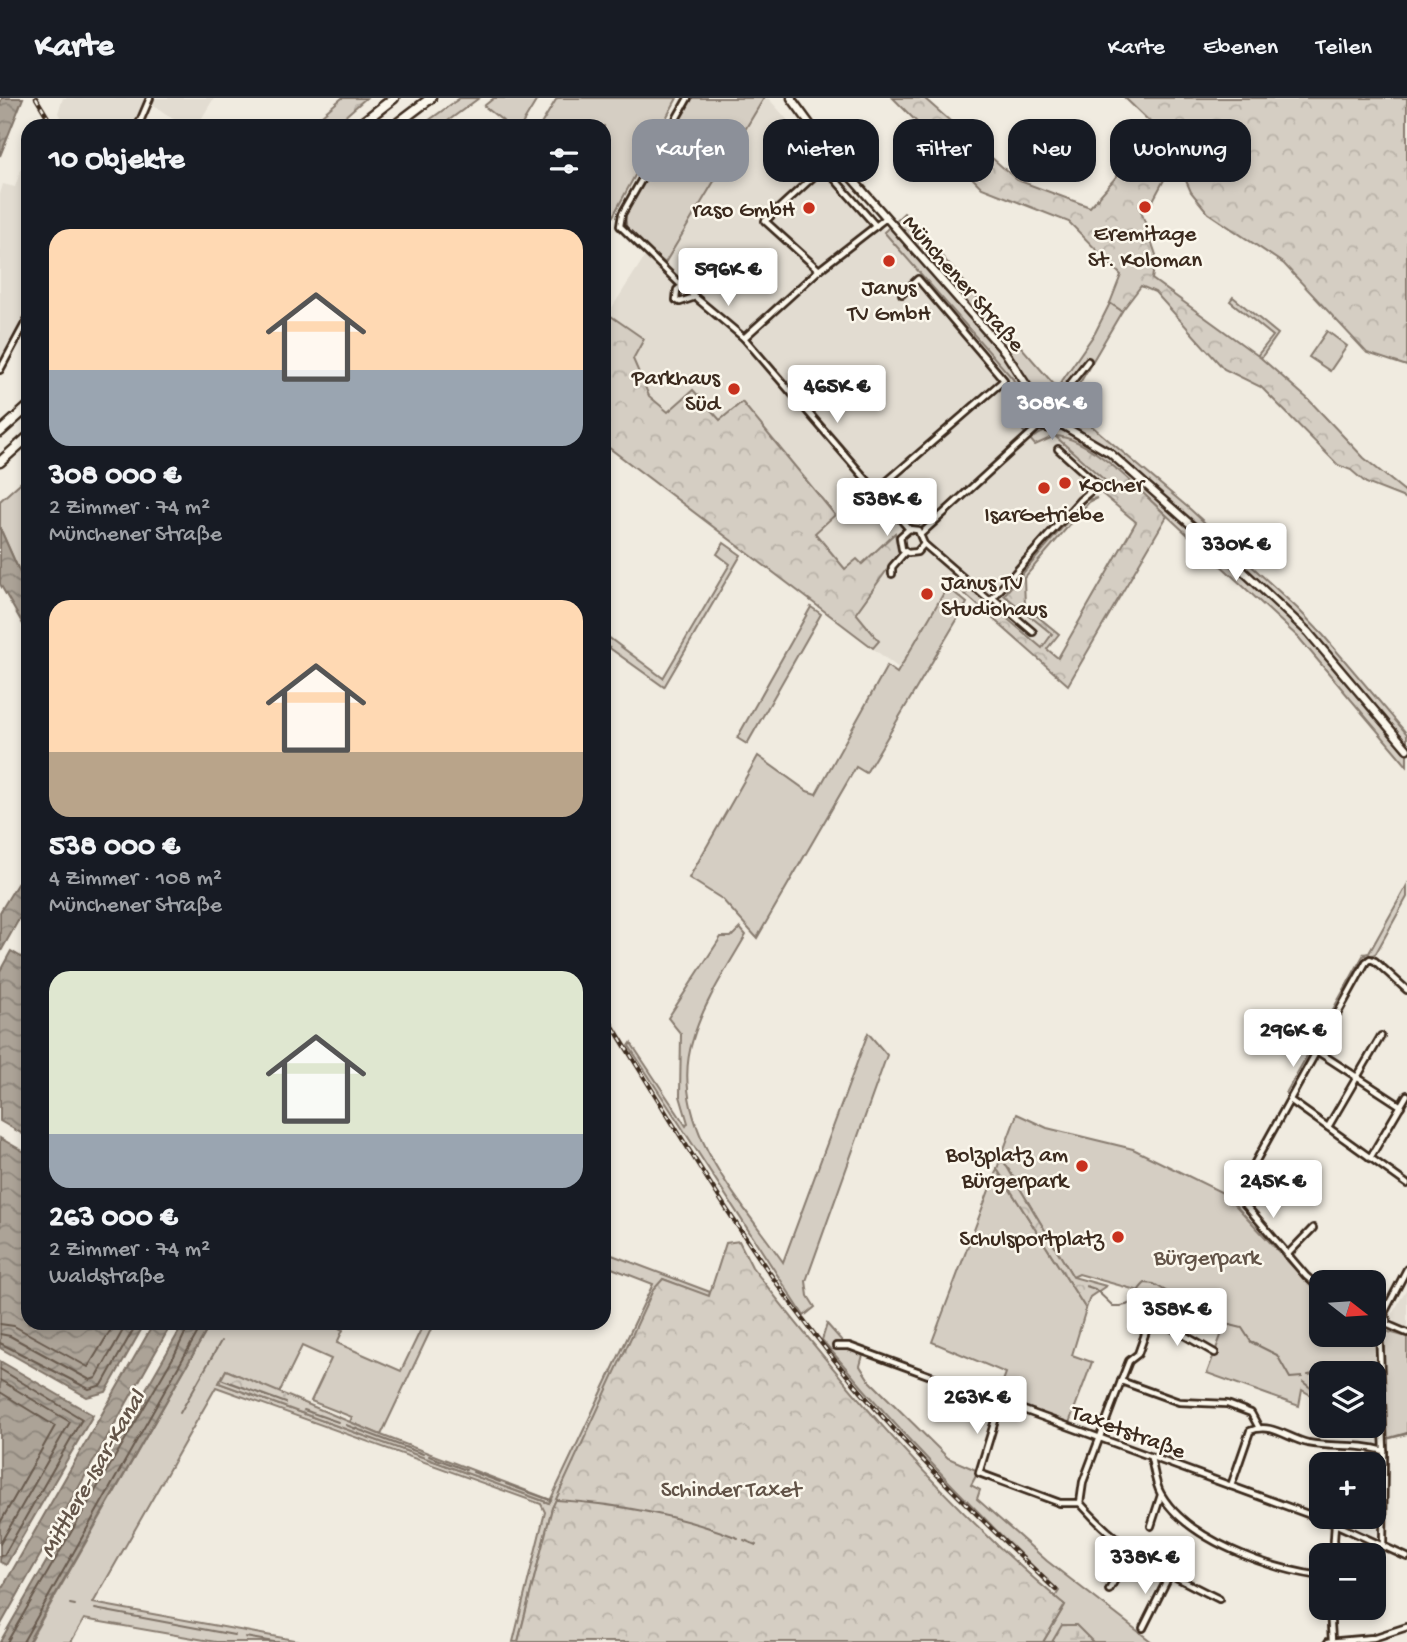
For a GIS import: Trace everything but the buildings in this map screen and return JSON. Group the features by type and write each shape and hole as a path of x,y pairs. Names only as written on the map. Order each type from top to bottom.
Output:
{"highway":[{"path":"367,119 394,98"},
{"path":"403,119 431,98"},
{"path":"0,432 21,413"},
{"path":"0,462 21,443"}],"main road":[{"name":"Münchener Straße","path":"791,98 840,165 1005,352 1040,406"},
{"path":"1040,406 1054,406 1058,413 1057,422 1048,428 1039,426 1034,416 1040,406"},
{"path":"1057,422 1110,453 1308,632 1407,749"}],"street":[{"path":"141,119 150,98"},
{"path":"688,98 619,223 630,239 744,338 909,529 922,533"},
{"name":"Münchener Straße","path":"819,270 765,221 824,167 876,226"},
{"name":"Münchener Straße","path":"744,338 819,270 886,218"},
{"name":"Münchener Straße","path":"877,490 1004,380 918,279 902,294"},
{"path":"682,286 677,290 676,300 685,302 696,297"},
{"path":"0,370 21,331"},
{"path":"1054,406 1088,361"},
{"path":"922,533 1039,426"},
{"path":"922,533 924,544 990,601 1080,500 1098,485 1058,449"},
{"path":"905,552 900,546 900,537 909,529"},
{"path":"892,575 892,567 905,552 917,552 924,544"},
{"path":"993,598 1033,632"},
{"path":"1309,1277 1237,1195 1370,958 1407,990"},
{"path":"1328,1127 1381,1036"},
{"path":"1317,1051 1401,1106"},
{"path":"1370,1158 1407,1095"},
{"path":"1290,1100 1407,1184"},
{"path":"1287,1255 1313,1228"},
{"path":"1386,1309 1407,1269"},
{"path":"1080,1503 1083,1482 1121,1381 1129,1361 1138,1353 1150,1320 1170,1327 1215,1353"},
{"path":"1386,1324 1407,1333"},
{"name":"Taxetstraße","path":"836,1346 849,1346 1000,1404 1100,1437 1309,1514"},
{"path":"1380,1348 1384,1543"},
{"path":"1121,1381 1179,1402 1227,1404 1251,1413 1259,1428"},
{"path":"1000,1404 979,1474 1060,1503 1080,1503 1131,1552 1169,1576 1219,1599"},
{"path":"1231,1486 1250,1431 1259,1428 1307,1442 1368,1446 1384,1451"},
{"path":"1151,1457 1161,1495 1187,1522 1242,1555 1309,1573"},
{"path":"1151,1526 1161,1495"},
{"name":"Taxetstraße","path":"1347,1529 1379,1543"},
{"name":"Taxetstraße","path":"1386,1546 1407,1557"},
{"path":"1109,1590 1131,1552"},
{"path":"1143,1628 1169,1576"},
{"path":"1330,1620 1330,1641 1373,1638 1407,1627"}],"shaded area":[{"path":"63,98 214,98 201,119 173,119 152,104 145,119 62,119 58,113"},
{"path":"764,98 768,98 787,119 763,119 763,182 843,182 1013,379 1024,406 1023,432 1034,445 1055,436 1109,485 1097,498 1086,502 1008,595 1055,634 1040,653 952,579 900,669 611,449 611,309 649,250 665,263 714,182 749,182 749,123"},
{"path":"21,170 21,335 8,358 0,356 0,194 3,184 15,187"},
{"path":"1407,1288 1407,1328 1395,1323 1391,1316"}],"green space":[{"path":"342,98 366,98 342,119 317,119"},
{"path":"460,98 479,98 450,119 431,119"},
{"path":"494,98 538,98 525,119 500,119 484,106"},
{"path":"557,98 677,98 666,119 632,119 632,181 613,216 611,214 611,119 544,119"},
{"path":"692,98 764,98 749,123 749,119 680,119"},
{"path":"893,98 924,98 948,119 914,119"},
{"path":"1125,98 1407,98 1407,366 1367,353 1284,264 1208,213 1191,192 1187,182 1251,182 1251,119 1147,119"},
{"path":"994,160 1008,172 1008,182 1022,182 1090,207 1112,182 1163,182 1150,206 1141,203 1139,205 1156,255 1152,279 1261,358 1309,400 1364,458 1407,493 1407,499 1366,483 1351,470 1338,465 1261,387 1224,369 1155,292 1141,286 1122,311 1110,303 1121,275 1069,222 982,188 976,182 994,182"},
{"path":"643,182 714,182 665,263 627,232 625,214"},
{"path":"904,213 1057,388 1095,333 1110,303 1122,311 1067,405 1191,510 1323,635 1407,734 1407,766 1299,638 1149,499 1055,436 1035,445 1023,431 1024,406 1013,379 884,232","holes":["1036,391 1047,401 1052,401 1058,395 1061,398 1058,406 1062,418 1071,423 1067,431 1051,430 1035,437 1029,431 1033,405 1030,396"]},
{"path":"1233,297 1278,334 1261,358 1257,356 1273,336 1230,301"},
{"path":"611,316 644,339 633,359 649,396 668,412 693,390 720,420 742,402 835,515 815,533 845,569 857,559 862,564 895,533 899,553 856,613 879,641 873,648 611,449"},
{"path":"1327,331 1347,346 1330,371 1309,357"},
{"path":"1055,436 1069,439 1099,455 1167,516 1068,685 956,586 958,582 965,583 1042,648 1052,634 1004,595 1086,500 1097,498 1089,502 1024,578 1025,606 1059,634 1047,649 1058,658 1136,522 1101,493 1109,484"},
{"path":"21,482 21,575 0,528 0,501"},
{"path":"724,543 741,555 664,687 611,649 611,639 663,678 730,564 717,554"},
{"path":"952,579 957,583 955,593 967,603 866,773 856,767 757,938 722,899 689,878 758,756 807,791 816,794 887,666 897,673"},
{"path":"811,607 821,614 747,744 737,738"},
{"path":"1407,885 1407,897 1376,953 1367,958 1364,954 1369,953"},
{"path":"740,928 746,935 710,999 693,1039 687,1070 689,1100 711,1158 783,1262 868,1033 887,1055 806,1281 808,1296 815,1307 804,1316 629,1046 631,1043 686,1126 688,1123 680,1096 681,1034 668,1018 721,937 731,937"},
{"path":"1364,954 1367,958 1289,1096 1286,1093"},
{"name":"Bürgerpark","path":"1017,1114 1047,1128 1133,1149 1225,1194 1309,1284 1309,1348 1386,1348 1386,1331 1407,1337 1407,1434 1383,1440 1380,1438 1386,1438 1386,1361 1309,1361 1309,1394 1302,1390 1299,1406 1207,1373 1225,1325 1136,1290 1079,1274 1073,1277 1001,1157"},
{"path":"1001,1157 1073,1277 1106,1286 1090,1297 1086,1309 997,1169"},
{"path":"997,1169 1086,1309 1072,1355 1092,1362 1069,1423 997,1397 1006,1373 932,1342"},
{"name":"Schinder Taxet","path":"739,1241 752,1267 899,1445 979,1528 1065,1605 1043,1642 518,1642 552,1508 653,1290 663,1279 709,1296 726,1243"},
{"path":"611,1255 710,1292 709,1297 663,1279 552,1508 518,1642 513,1642 545,1512 541,1504 216,1387 93,1603 305,1642 216,1642 84,1619 71,1642 29,1642 207,1330 343,1330 337,1343 401,1371 421,1330 431,1330 381,1435 350,1422 352,1417 311,1401 331,1359 302,1346 279,1393 226,1370 219,1383 549,1503 653,1284 611,1268"},
{"path":"827,1324 849,1349 863,1355 860,1366 869,1380 948,1458 976,1470 977,1474 971,1485 980,1490 977,1499 1047,1561 1152,1642 1043,1642 1065,1605 1055,1597 1059,1591 936,1469 878,1406 822,1340"},
{"path":"226,1370 381,1435 551,1500 549,1503 219,1383"},
{"path":"1062,1625 1076,1625 1093,1642 1052,1642"}],"water":[{"path":"2,98 23,98 0,156 0,103"},
{"path":"0,528 21,575 21,621 0,584"},
{"path":"21,878 21,916 0,953 0,912"},
{"path":"11,951 21,957 21,1133 0,1121 0,971"},
{"path":"0,1138 21,1150 21,1330 141,1330 106,1392 87,1397 0,1348"},
{"path":"150,1330 168,1330 0,1626 0,1592"},
{"path":"180,1330 207,1330 28,1642 0,1642"},
{"path":"0,1361 93,1415 6,1565 0,1562"}],"waterway":[{"path":"1086,1286 1095,1289 1113,1306 1121,1306 1131,1303 1145,1283 1154,1284 1218,1322 1242,1328 1251,1342 1277,1355 1290,1378 1302,1377"},
{"path":"180,1413 221,1341"},
{"path":"223,1380 286,1403"},
{"path":"1303,1382 1309,1387"},
{"path":"304,1410 338,1422"},
{"path":"346,1425 423,1454"},
{"path":"1389,1438 1407,1433"},
{"path":"429,1456 466,1470"},
{"path":"473,1472 500,1482"},
{"path":"506,1484 550,1500"},
{"path":"557,1500 649,1512 738,1538"},
{"path":"744,1540 756,1545"},
{"path":"70,1604 75,1605"},
{"path":"95,1609 234,1635"},
{"path":"245,1637 274,1642"}],"railway":[{"path":"36,98 49,119"},
{"path":"611,1023 739,1229 829,1353 910,1446 1056,1590"}],"place":[{"name":"Eremitage St. Koloman","path":"1145,207"},
{"name":"raso GmbH","path":"809,208"},
{"name":"Janus TV GmbH","path":"889,261"},
{"name":"Parkhaus Süd","path":"734,389"},
{"name":"Kocher","path":"1065,483"},
{"name":"IsarGetriebe","path":"1044,488"},
{"name":"Janus TV Studiohaus","path":"927,594"},
{"name":"Bolzplatz am Bürgerpark","path":"1082,1166"},
{"name":"Schulsportplatz","path":"1118,1237"}],"water label":[{"name":"Mittlere-Isar-Kanal","path":"91,1473"}]}
